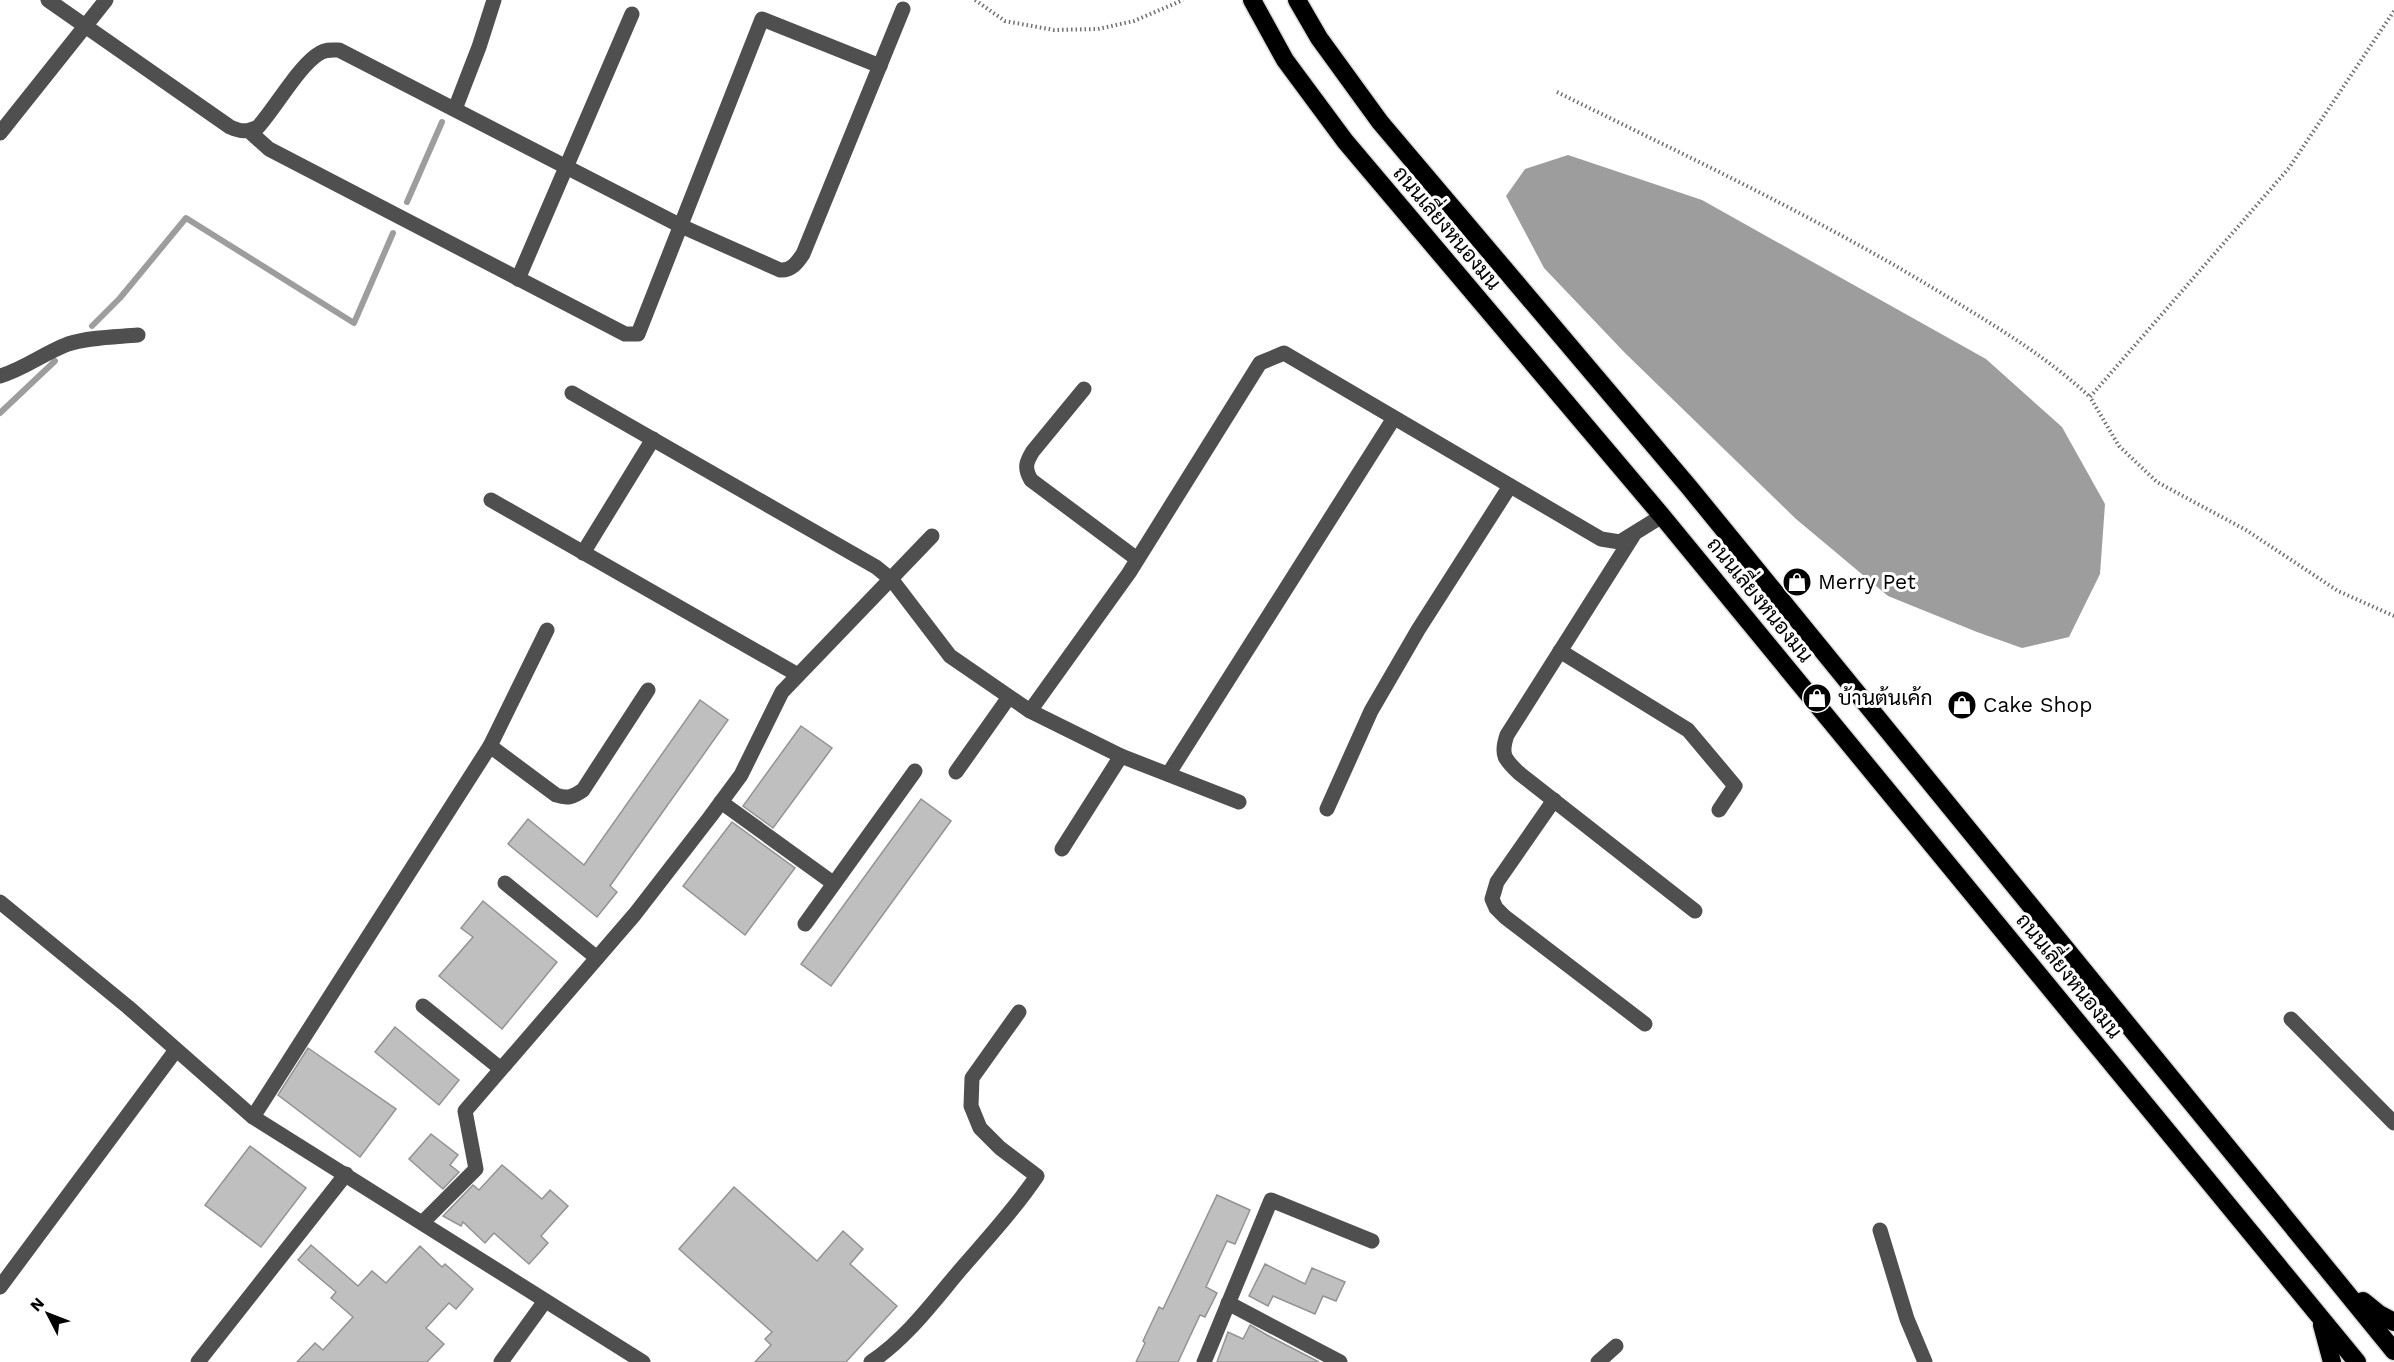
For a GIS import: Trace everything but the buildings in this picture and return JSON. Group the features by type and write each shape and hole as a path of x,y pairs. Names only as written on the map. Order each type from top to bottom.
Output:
{"highway":[{"name":"ถนนเลี่ยงหนองมน","path":"1252,0 1285,60 1344,141 1662,516 2357,1362"},
{"name":"ถนนเลี่ยงหนองมน","path":"1297,0 1318,38 1380,122 1689,487 2394,1351"},
{"path":"2332,1274 2379,1314 2394,1322"},
{"path":"2319,1315 2332,1362"}],"street":[{"path":"48,0 240,132 249,131 267,117 308,62 319,53 339,50 681,226 780,270 794,266 803,254 903,9"},
{"path":"0,133 106,0"},
{"path":"455,109 494,0"},
{"path":"518,279 632,14"},
{"path":"249,131 269,149 518,279 625,334 638,334 762,19 880,66"},
{"path":"0,376 16,371 39,357 70,344 138,335"},
{"path":"1029,711 1137,559 1260,363 1284,353 1601,539 1620,542 1662,516"},
{"path":"1084,389 1033,451 1026,462 1025,470 1031,480 1137,559"},
{"path":"573,393 876,567 892,580 950,656 1029,711 1121,756 1239,802"},
{"path":"1169,773 1394,418"},
{"path":"583,553 653,439"},
{"path":"1327,810 1371,711 1418,630 1510,486"},
{"path":"491,500 798,675"},
{"path":"1636,532 1507,735 1503,754 1508,763 1695,911"},
{"path":"423,1222 476,1169 465,1111 635,914 721,802 741,775 782,692 932,536"},
{"path":"253,1117 490,746 547,630"},
{"path":"1560,651 1688,729 1735,786 1719,810"},
{"path":"490,746 556,795 565,798 574,797 583,790 648,690"},
{"path":"956,772 1009,697"},
{"path":"1062,849 1121,756"},
{"path":"805,924 915,771"},
{"path":"1554,800 1497,882 1492,899 1496,908 1505,917 1645,1024"},
{"path":"721,802 833,883"},
{"path":"505,883 597,958"},
{"path":"0,902 253,1117 643,1362"},
{"path":"423,1006 501,1069"},
{"path":"871,1362 892,1348 921,1316 1021,1200 1037,1176 1000,1148 980,1128 971,1106 972,1078 1019,1012"},
{"path":"2291,1018 2394,1123"},
{"path":"0,1287 176,1050"},
{"path":"198,1362 346,1174"},
{"path":"1204,1362 1271,1200 1372,1241"},
{"path":"1880,1230 1907,1319 1925,1362"},
{"path":"501,1362 545,1301"},
{"path":"1228,1303 1340,1362"},
{"path":"1598,1362 1616,1346"}],"path":[{"path":"975,0 1005,21 1054,30 1098,28 1134,21 1183,0"},
{"path":"2090,397 2289,168 2394,12"},
{"path":"1557,92 1880,255 2063,371 2090,397 2119,446 2157,482 2246,530 2338,591 2394,616"}],"shaded area":[{"path":"1568,155 1702,200 1986,359 2062,427 2105,504 2100,574 2069,637 2022,648 1888,596 1796,519 1625,353 1544,268 1506,196 1525,169"}],"waterway":[{"path":"407,202 442,122"},
{"path":"92,326 120,298 186,218 354,323 393,233"},
{"path":"0,413 55,361"}],"place":[{"name":"Merry Pet","path":"1797,582"},
{"name":"บ้านต้นเค้ก","path":"1817,698"},
{"name":"Cake Shop","path":"1962,705"}]}
